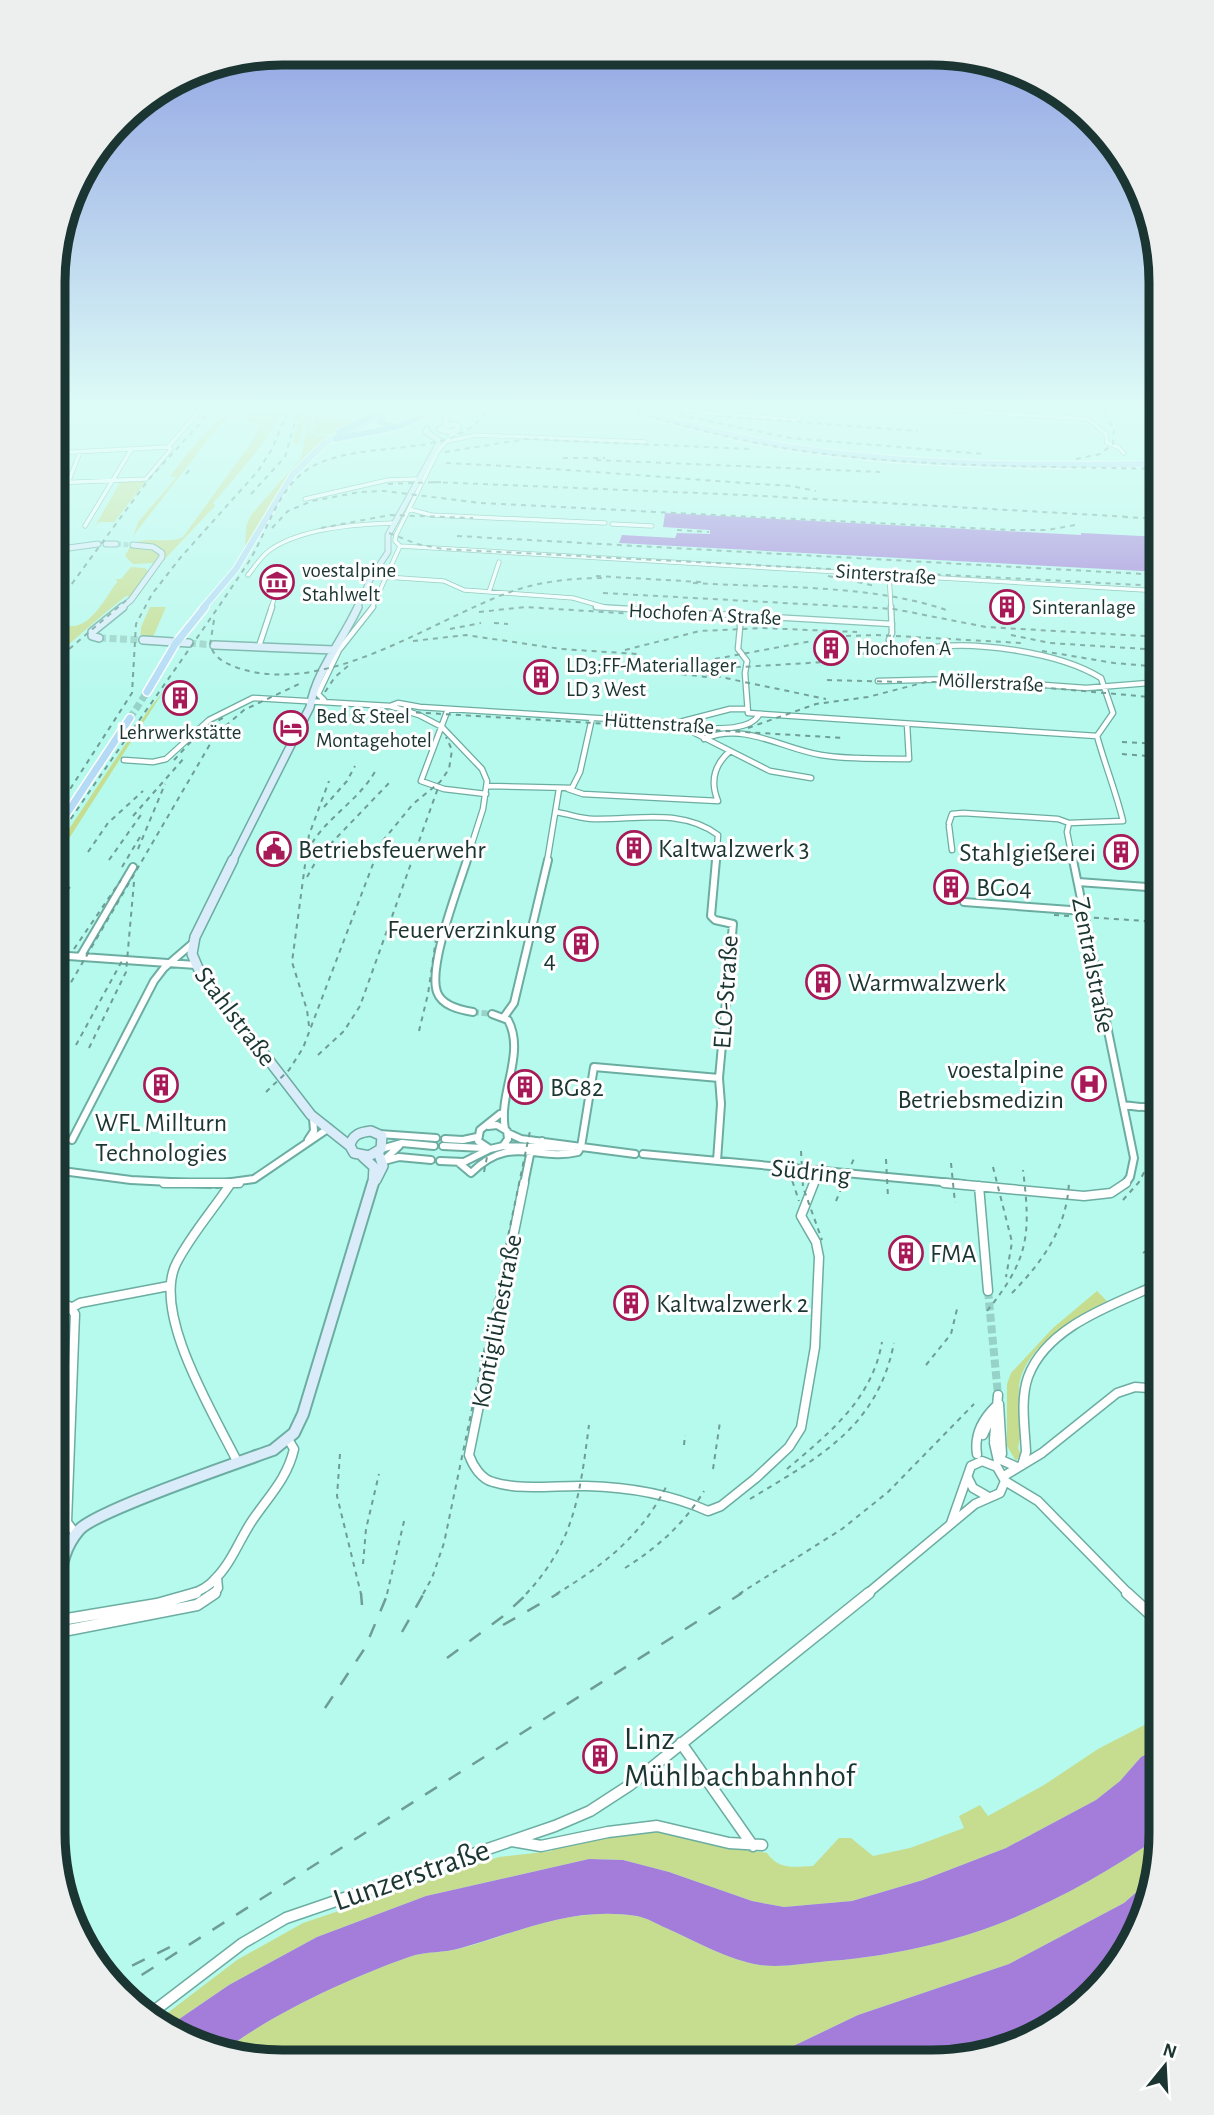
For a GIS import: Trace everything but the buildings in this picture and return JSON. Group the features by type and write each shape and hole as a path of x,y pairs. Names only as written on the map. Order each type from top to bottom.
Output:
{"main road":[{"path":"147,691 177,642 221,590 249,549 272,507"},
{"path":"65,816 130,718"}],"street":[{"path":"85,526 97,507"},
{"name":"Stahlstraße","path":"350,1146 312,1115 195,965 192,954 193,943 370,580 388,552 393,526 403,507"},
{"path":"324,701 319,692 335,652 368,616 400,547 395,538 409,509 431,515 605,523"},
{"path":"384,524 398,516"},
{"path":"248,575 268,551 286,540 368,523 393,526"},
{"path":"612,524 652,526"},
{"path":"65,548 98,544"},
{"path":"106,544 116,544"},
{"path":"99,638 92,636 92,632 131,600 162,557 162,553 156,548 133,545"},
{"name":"Sinterstraße","path":"400,547 1149,590"},
{"path":"489,592 499,562"},
{"path":"889,574 892,624 889,639"},
{"name":"Hochofen A Straße","path":"386,577 444,581 461,590 573,598 600,608 892,624"},
{"path":"259,646 278,587"},
{"path":"741,615 738,649 747,661 746,709 748,713 759,715"},
{"path":"144,640 189,643"},
{"path":"922,649 969,644 1038,652 1068,662 1097,675 1104,686 1113,713 1097,736 1106,771 1116,790 1122,822 1069,823 1058,819 952,814 949,824 952,850"},
{"path":"214,645 335,652"},
{"name":"Möllerstraße","path":"878,681 948,679 1069,687 1134,687 1149,684"},
{"path":"124,760 153,762 166,759 209,720 250,698 390,706 419,715 442,727 482,769 487,786 440,946 436,983 437,993 445,1003 460,1010 474,1012"},
{"name":"Hüttenstraße","path":"390,706 398,703 448,709 674,723 685,729 741,726 757,720 759,715 1097,736"},
{"path":"448,709 421,781 444,789 486,794"},
{"path":"674,723 730,709 746,709"},
{"path":"487,786 559,789 574,786 579,778 592,718"},
{"path":"704,739 715,734 739,734 778,741 822,755 909,759 907,724"},
{"path":"685,729 784,776 811,778"},
{"path":"568,789 586,794 718,801 713,788 716,766 730,751"},
{"path":"504,1017 514,1003 559,789"},
{"name":"ELO-Straße","path":"556,812 592,819 678,819 712,829 719,835 711,916 715,920 733,924 719,1079 721,1104 717,1161"},
{"name":"Zentralstraße","path":"979,1186 1088,1196 1106,1195 1118,1191 1131,1178 1134,1166 1067,832 1069,823"},
{"path":"80,957 133,867"},
{"path":"1078,882 1149,887"},
{"path":"964,902 1084,911"},
{"path":"72,1140 148,991 168,964 193,943"},
{"path":"65,956 195,965"},
{"path":"458,1162 471,1173 476,1162 491,1150 503,1146 508,1139 500,1115 514,1041 512,1024 504,1017 492,1014"},
{"path":"581,1147 594,1067 719,1079"},
{"path":"1123,1105 1149,1107"},
{"path":"305,1144 314,1131 312,1115"},
{"path":"477,1137 480,1130 500,1115"},
{"path":"488,1126 506,1131"},
{"name":"Stahlstraße","path":"329,1128 359,1133"},
{"path":"65,1171 229,1186 259,1177 329,1128"},
{"path":"65,1552 75,1533 99,1516 273,1450 288,1439 303,1415 373,1184 374,1167 354,1153 350,1146 352,1139 359,1133 371,1131 435,1142 411,1143 382,1155"},
{"name":"Südring","path":"506,1131 536,1146 575,1154 581,1147"},
{"path":"373,1184 381,1172 383,1140 379,1134"},
{"path":"477,1137 444,1143 491,1150"},
{"path":"477,1137 491,1150"},
{"name":"Südring","path":"503,1146 581,1147 979,1186"},
{"name":"Südring","path":"491,1150 513,1151 536,1146"},
{"name":"Kontiglühestraße","path":"536,1146 470,1455 473,1467 492,1482 535,1487 588,1486 663,1495 678,1498 708,1511 721,1506 778,1458 801,1428 810,1389 815,1347 818,1257 816,1242 801,1216 815,1180 815,1171"},
{"path":"363,1157 382,1155 431,1160"},
{"path":"440,1161 476,1162"},
{"path":"229,1186 176,1263 169,1286 172,1314 185,1354 238,1463"},
{"path":"979,1186 988,1291"},
{"path":"65,1308 169,1286"},
{"path":"1007,1473 1026,1452 1026,1384 1033,1367 1068,1329 1149,1289"},
{"path":"73,1307 75,1314 67,1522 75,1533"},
{"name":"Lunzerstraße","path":"156,2009 243,1943 286,1918 590,1811 633,1783 922,1550 951,1523 989,1496 1007,1473 1042,1453 1117,1393 1135,1387 1149,1388"},
{"path":"997,1406 1007,1473"},
{"path":"997,1406 995,1455 1007,1473 1149,1615"},
{"path":"975,1459 997,1406"},
{"path":"975,1459 975,1445 981,1425 997,1406"},
{"path":"65,1620 179,1598 206,1587 217,1577 284,1477 295,1449 288,1439"},
{"path":"975,1459 1007,1473"},
{"name":"Lunzerstraße","path":"951,1523 969,1469 975,1459"},
{"path":"968,1477 977,1492 989,1496"},
{"path":"65,1631 197,1605 216,1593 219,1586 217,1577"},
{"path":"510,1841 541,1846 608,1832 657,1826 729,1843 757,1845 681,1743"}],"green space":[{"path":"106,507 126,507 114,522 99,522 95,526"},
{"path":"151,507 156,507 133,536 139,521"},
{"path":"205,507 214,507 163,561 165,552 153,545 133,544 145,540 183,537"},
{"path":"258,507 271,507 245,550 246,526"},
{"path":"130,547 149,548 160,555 154,563 133,564 125,556"},
{"path":"131,567 145,568 148,571 130,597 126,596 65,648 66,625 82,624 89,619 117,582 116,579 121,579"},
{"path":"150,607 166,607 153,637 145,636 140,644 141,627"},
{"path":"163,692 65,845 65,835"},
{"path":"1097,1291 1108,1302 1052,1336 1040,1347 1022,1374 1019,1389 1018,1448 1021,1455 1016,1461 1007,1446 1007,1384 1011,1373 1053,1328"},
{"path":"1149,1723 1149,1753 1141,1757 1120,1781 1096,1800 1006,1848 923,1880 852,1901 784,1907 752,1901 669,1872 623,1860 589,1859 426,1896 317,1937 229,1985 175,2022 165,2015 237,1960 303,1923 499,1857 552,1851 552,1847 633,1833 662,1832 723,1847 767,1853 776,1862 787,1866 813,1866 839,1838 851,1838 873,1856 910,1848 964,1828 959,1816 980,1805 988,1816 1044,1785 1098,1749"},
{"path":"1149,1844 1142,1887 1124,1903 1009,1964 858,2015 785,2050 282,2050 233,2044 289,2010 338,1985 387,1965 415,1955 462,1948 569,1917 591,1914 637,1916 748,1963 768,1966 794,1965 877,1955 963,1936 1043,1905"}],"shaded area":[{"path":"665,513 1149,536 1149,571 619,543 622,535 675,538 677,533 710,534 710,530 663,527"},
{"path":"1149,1753 1149,1844 1082,1885 1043,1905 963,1936 877,1955 768,1966 724,1955 641,1917 591,1914 548,1922 449,1951 415,1955 387,1965 338,1985 289,2010 233,2044 199,2034 175,2022 229,1985 317,1937 426,1896 589,1859 623,1860 669,1872 752,1901 784,1907 852,1901 923,1880 1006,1848 1096,1800 1120,1781 1141,1757"},
{"path":"1142,1887 1127,1929 1104,1965 1086,1987 1053,2014 1028,2028 1002,2039 947,2050 785,2050 858,2015 1009,1964 1124,1903"}],"tunnel":[{"path":"116,544 133,545"},
{"path":"99,638 143,640"},
{"path":"189,643 214,645"},
{"path":"130,718 147,692"},
{"path":"473,1012 492,1014"},
{"path":"988,1291 998,1395"}],"railway":[{"path":"65,593 129,507"},
{"path":"65,797 132,693 136,624 152,594 226,507"},
{"path":"65,828 248,563 277,507"},
{"path":"272,528 288,511 298,507"},
{"path":"554,507 1012,530 1047,530 1075,525"},
{"path":"950,507 1131,517"},
{"path":"321,528 390,515 473,518"},
{"path":"1123,517 1149,518"},
{"path":"677,530 709,532"},
{"path":"389,533 417,544 443,549 1149,585"},
{"path":"457,536 1149,574"},
{"path":"596,576 701,582"},
{"path":"828,576 876,586"},
{"path":"214,620 210,645 215,654 225,662 238,668 272,674 307,673 342,665 377,652 478,605 522,588 557,581 605,578"},
{"path":"693,583 856,592 920,602 949,611"},
{"path":"603,593 894,609 986,627 1149,636"},
{"path":"65,653 130,597"},
{"path":"479,612 525,607 635,614"},
{"path":"450,629 481,623"},
{"path":"494,623 508,624"},
{"path":"625,650 700,631 761,628 857,632"},
{"path":"413,641 466,635 561,649 638,654"},
{"path":"846,636 877,635 1022,643"},
{"path":"1011,635 1050,643 1149,649"},
{"path":"715,659 812,641"},
{"path":"862,654 917,644"},
{"path":"1042,651 1149,666"},
{"path":"626,659 741,667 825,662"},
{"path":"325,692 335,677 348,666"},
{"path":"662,672 716,678"},
{"path":"706,674 826,699"},
{"path":"827,680 902,682"},
{"path":"748,728 816,704 868,697 926,682 982,682 1149,697"},
{"path":"66,991 216,734 244,710 299,684"},
{"path":"376,710 844,738"},
{"path":"174,760 199,733 224,717"},
{"path":"266,1092 289,1070 303,1048 381,843 413,804 440,782 449,769 452,750 446,737"},
{"path":"1122,742 1149,743"},
{"path":"1122,754 1149,756"},
{"path":"133,816 185,757"},
{"path":"324,807 347,781 355,766"},
{"path":"312,843 327,824 362,790 376,770"},
{"path":"309,1026 307,1010 292,962 309,835 329,781"},
{"path":"307,877 319,856 389,783"},
{"path":"138,849 165,784"},
{"path":"318,1055 344,1031 360,1006 438,788"},
{"path":"88,852 108,823 143,791"},
{"path":"109,860 143,812"},
{"path":"122,867 140,837"},
{"path":"74,949 121,880"},
{"path":"89,1048 126,972 134,882"},
{"path":"65,893 70,887"},
{"path":"1054,915 1149,921"},
{"path":"419,1031 428,994 436,939"},
{"path":"76,1045 123,959"},
{"path":"423,1594 432,1578 444,1543 530,1131"},
{"path":"801,1151 803,1187 822,1240"},
{"path":"836,1201 855,1156"},
{"path":"484,1172 487,1157"},
{"path":"886,1159 888,1197"},
{"path":"786,1162 799,1201"},
{"path":"951,1163 955,1203"},
{"path":"1123,1200 1139,1182 1149,1163"},
{"path":"993,1167 1012,1242 1006,1277"},
{"path":"987,1311 1011,1276 1024,1245 1027,1212 1023,1170"},
{"path":"1012,1293 1034,1269 1051,1243 1064,1214 1069,1182"},
{"path":"1143,1253 1149,1249"},
{"path":"926,1365 951,1334 958,1305"},
{"path":"787,1469 833,1428 859,1398 877,1363 882,1342"},
{"path":"750,1499 821,1454 859,1419 886,1372 894,1343"},
{"path":"739,1594 842,1529 888,1492 974,1404"},
{"path":"713,1469 720,1422"},
{"path":"526,1594 542,1575 565,1536 578,1495 589,1425"},
{"path":"684,1445 685,1435"},
{"path":"340,1454 337,1496 361,1594"},
{"path":"363,1564 366,1529 379,1474"},
{"path":"556,1594 605,1561 633,1535 666,1487"},
{"path":"625,1568 669,1534 688,1514 704,1491"},
{"path":"387,1594 405,1517"},
{"path":"361,1593 362,1605"},
{"path":"325,1708 365,1648 388,1593"},
{"path":"402,1632 424,1593"},
{"path":"447,1658 502,1617 528,1593"},
{"path":"503,1625 559,1593"},
{"path":"126,1985 742,1593"},
{"path":"117,1973 170,1947"}],"place":[{"name":"voestalpine Stahlwelt","path":"277,582"},
{"name":"Sinteranlage","path":"1007,607"},
{"name":"Hochofen A","path":"831,648"},
{"name":"LD3;FF-Materiallager LD 3 West","path":"541,677"},
{"name":"Lehrwerkstätte","path":"180,698"},
{"name":"Bed & Steel Montagehotel","path":"291,728"},
{"name":"Kaltwalzwerk 3","path":"634,848"},
{"name":"Betriebsfeuerwehr","path":"274,849"},
{"name":"Stahlgießerei","path":"1121,852"},
{"name":"BG04","path":"951,887"},
{"name":"Feuerverzinkung 4","path":"581,944"},
{"name":"Warmwalzwerk","path":"823,982"},
{"name":"voestalpine Betriebsmedizin","path":"1089,1084"},
{"name":"WFL Millturn Technologies","path":"161,1085"},
{"name":"BG82","path":"525,1087"},
{"name":"FMA","path":"906,1253"},
{"name":"Kaltwalzwerk 2","path":"631,1303"},
{"name":"Linz Mühlbachbahnhof","path":"600,1756"}]}
